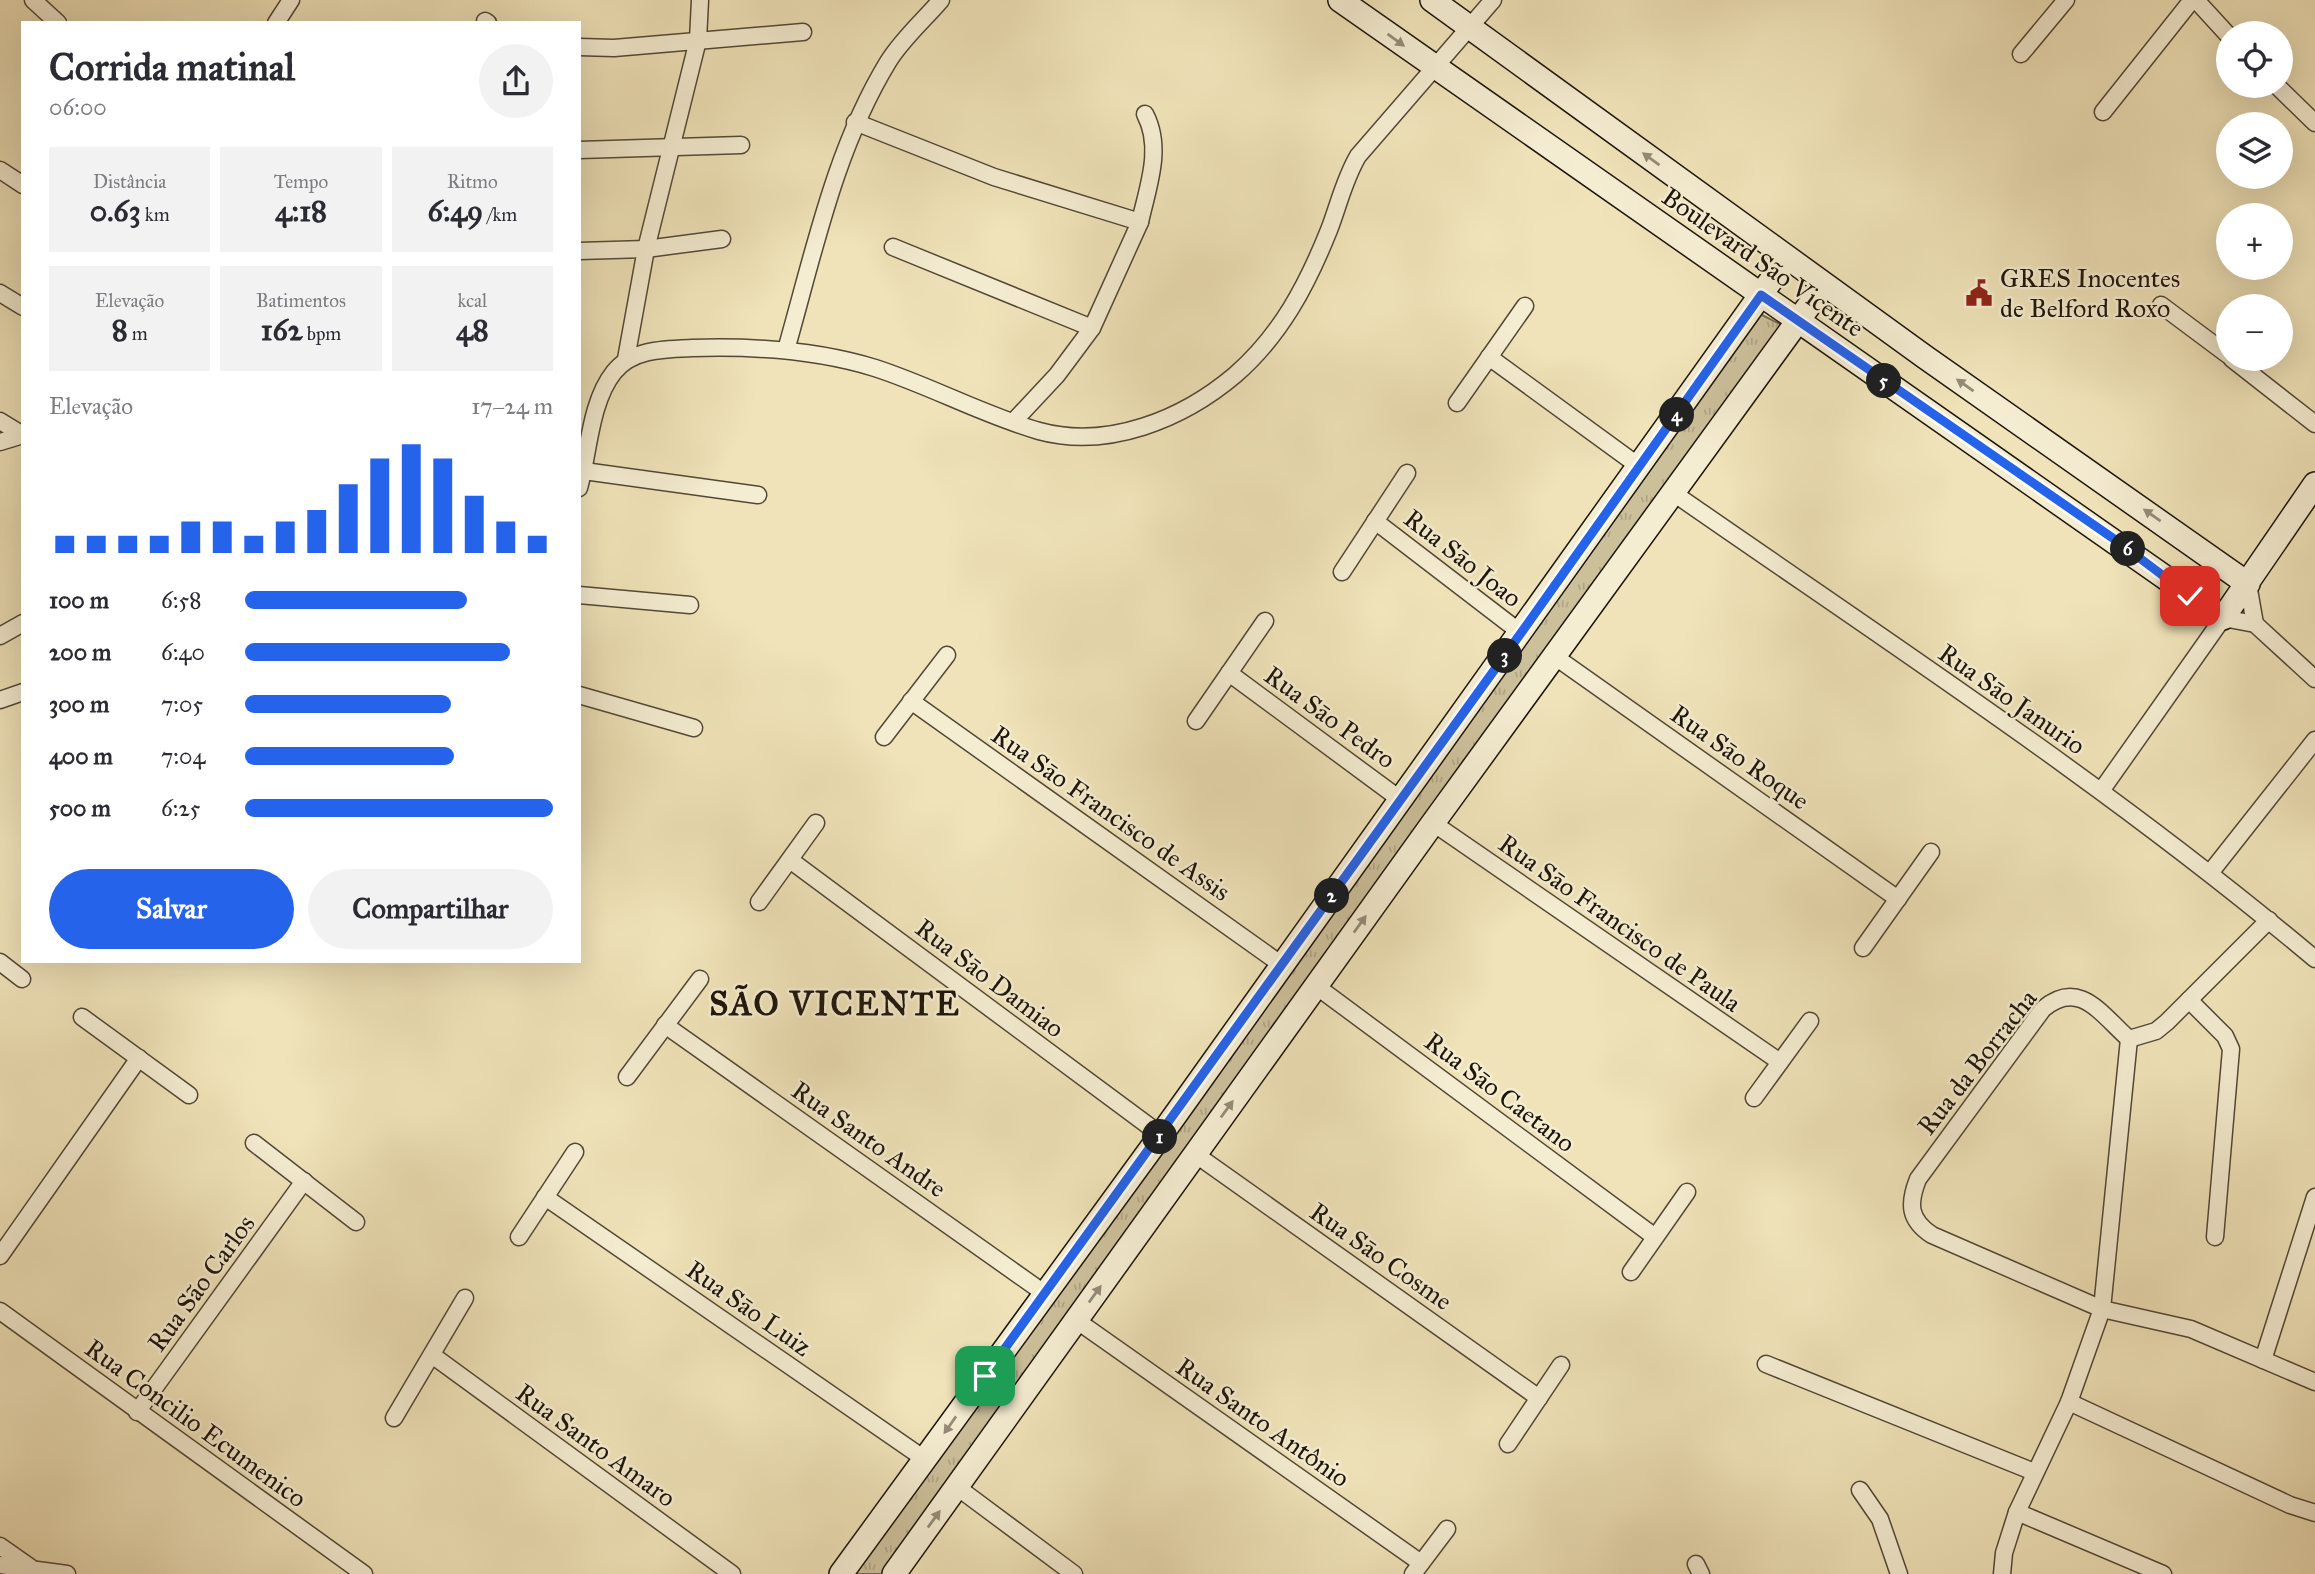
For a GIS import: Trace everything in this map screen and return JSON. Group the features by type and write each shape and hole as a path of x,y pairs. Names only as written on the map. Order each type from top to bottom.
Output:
{"street":[{"path":"33,0 56,21"},
{"path":"277,21 290,0"},
{"path":"581,481 601,397 614,372 626,359 646,249 698,40 700,0"},
{"path":"786,349 828,203 855,122 890,59 941,0"},
{"name":"Boulevard São Vicente","path":"1340,0 2223,618"},
{"name":"Boulevard São Vicente","path":"1432,0 1824,285 2248,584"},
{"path":"626,359 664,349 786,349 874,368 1041,431 1089,435 1132,431 1177,414 1237,373 1276,333 1303,291 1330,226 1345,178 1358,156 1493,0"},
{"path":"2021,54 2066,0"},
{"path":"2103,113 2194,0 2216,23"},
{"path":"581,47 614,48 803,32"},
{"path":"2289,98 2315,123"},
{"path":"1014,421 1057,375 1092,328 1140,222 1153,166 1154,132 1145,114"},
{"path":"855,122 994,177 1140,222"},
{"path":"581,150 741,145"},
{"path":"0,170 21,184"},
{"path":"581,251 646,249 722,239"},
{"path":"893,247 1092,328"},
{"path":"841,1574 1161,1135 1787,258"},
{"path":"894,1574 1315,986 1824,285"},
{"path":"0,293 21,306"},
{"path":"2161,305 2216,346"},
{"path":"1457,403 1525,306"},
{"path":"1489,357 1640,467"},
{"path":"2247,371 2315,424"},
{"path":"0,421 21,434"},
{"path":"0,442 21,436"},
{"path":"584,471 758,495"},
{"path":"1342,572 1407,473"},
{"path":"2101,791 2248,584 2315,484"},
{"name":"Rua Sāo Janurio","path":"1672,492 2101,791 2210,873 2315,958"},
{"name":"Rua Sāo Joao","path":"1375,521 1521,633"},
{"path":"2248,584 2255,624"},
{"path":"581,594 690,605"},
{"path":"2223,618 2255,624 2315,679"},
{"path":"1196,721 1265,621"},
{"path":"0,636 21,624"},
{"path":"884,737 947,655"},
{"name":"Rua Sāo Roque","path":"1554,656 1898,899"},
{"name":"Rua Sāo Pedro","path":"1229,673 1401,800"},
{"path":"0,700 21,693"},
{"path":"581,696 694,728"},
{"name":"Rua Sāo Francisco de Assis","path":"911,701 1282,965"},
{"path":"2210,873 2315,740"},
{"path":"759,902 816,823"},
{"name":"Rua Sāo Francisco de Paula","path":"1433,823 1780,1062"},
{"path":"1863,948 1931,852"},
{"name":"Rua Sāo Damiao","path":"790,860 1161,1135"},
{"path":"2002,1574 2004,1553 2017,1512 2069,1402 2102,1309 2129,1039 2156,1031 2269,920"},
{"path":"0,962 22,979"},
{"path":"627,1077 700,979"},
{"name":"Rua Sāo Caetano","path":"1315,986 1655,1237"},
{"name":"Rua da Borracha","path":"2102,1309 1932,1235 1918,1226 1911,1211 1911,1196 1926,1169 2043,1009 2055,999 2068,995 2079,996 2129,1039"},
{"path":"2189,1000 2225,1036 2231,1048 2215,1237"},
{"path":"82,1017 189,1094"},
{"path":"1754,1098 1810,1021"},
{"name":"Rua Santo Andre","path":"665,1025 1044,1293"},
{"path":"0,1256 139,1058"},
{"path":"254,1143 356,1222"},
{"path":"519,1237 575,1152"},
{"name":"Rua Sāo Cosme","path":"1195,1154 1538,1398"},
{"name":"Rua São Carlos","path":"137,1412 304,1181"},
{"path":"1631,1272 1687,1192"},
{"name":"Rua Sāo Luiz","path":"545,1197 926,1460"},
{"path":"2263,1360 2315,1197"},
{"path":"394,1418 465,1298"},
{"path":"2102,1309 2190,1329 2315,1382"},
{"name":"Rua Concilio Ecumenico","path":"0,1311 365,1574"},
{"name":"Rua Santo Antônio","path":"1076,1320 1417,1568"},
{"name":"Rua Santo Amaro","path":"432,1355 732,1574"},
{"path":"1766,1364 2034,1472"},
{"path":"1508,1444 1560,1365"},
{"path":"2069,1402 2290,1505 2315,1513"},
{"path":"957,1487 1074,1574"},
{"path":"1860,1490 1880,1519 1899,1574"},
{"path":"2017,1512 2163,1574"},
{"path":"1417,1568 1447,1529"},
{"path":"0,1546 32,1569"},
{"path":"0,1565 67,1574"}],"green space":[{"path":"1756,312 1782,325 889,1574 844,1574"}],"place":[{"name":"GRES Inocentes de Belford Roxo","path":"1979,293"}],"district":[{"name":"SÃO VICENTE","path":"835,1004"}],"route":[{"path":"985,1376 1161,1135 1761,295 2117,541 2190,596"}]}
